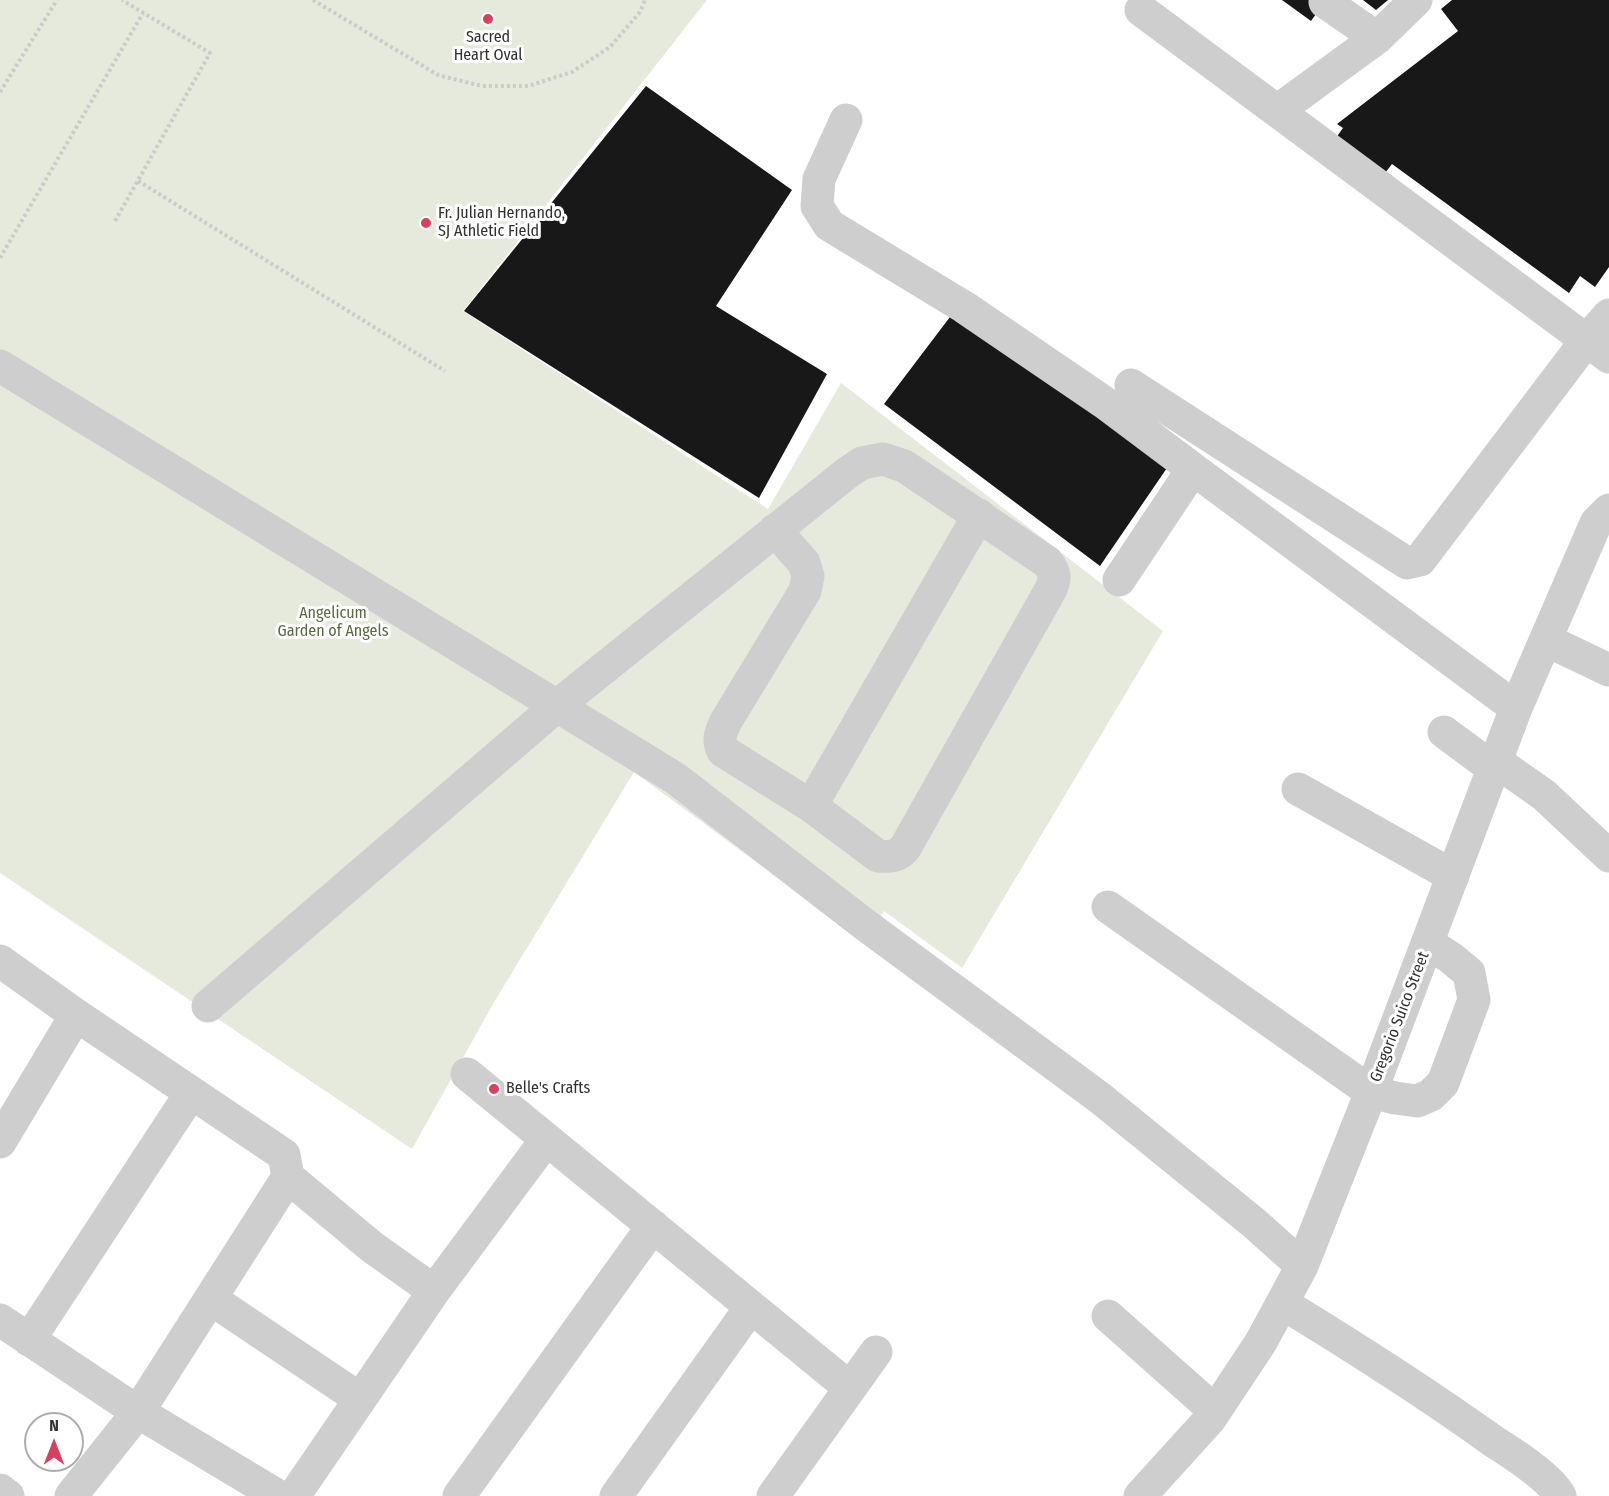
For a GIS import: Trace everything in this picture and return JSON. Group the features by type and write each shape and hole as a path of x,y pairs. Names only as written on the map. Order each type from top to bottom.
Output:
{"street":[{"path":"1277,111 1377,38 1416,0"},
{"path":"1325,2 1377,38"},
{"path":"1141,10 1598,349"},
{"path":"846,120 819,179 817,206 829,225 964,307 1105,403 1516,708"},
{"path":"1131,385 1407,563 1420,560 1598,349 1609,315"},
{"path":"0,366 675,778 864,924 1100,1098 1254,1223 1302,1266"},
{"path":"208,1006 558,705 775,530 847,472 862,463 883,459 904,466 979,515 1047,562 1054,571 1054,581 899,855 878,856 811,806 723,751 719,742 726,721 805,591 808,576 804,563 775,530"},
{"path":"1119,580 1193,469"},
{"name":"Gregorio Suico Street","path":"1140,1496 1215,1411 1261,1342 1302,1266 1371,1092 1516,708 1596,523 1609,510"},
{"path":"811,806 979,515"},
{"path":"1546,640 1609,670"},
{"path":"1444,732 1544,795 1609,856"},
{"path":"1298,789 1453,876"},
{"path":"1108,907 1371,1092 1417,1101 1431,1095 1443,1083 1474,1000 1469,973 1428,943"},
{"path":"0,961 284,1155 288,1177 372,1247 434,1291"},
{"path":"0,1142 76,1015"},
{"path":"467,1074 850,1388"},
{"path":"29,1340 191,1093"},
{"path":"294,1496 434,1291 546,1140"},
{"path":"71,1496 138,1412 288,1177"},
{"path":"459,1496 653,1226"},
{"path":"211,1299 360,1399"},
{"path":"1282,1303 1394,1371 1524,1462 1560,1496"},
{"path":"616,1496 751,1307"},
{"path":"1108,1316 1215,1411"},
{"path":"0,1320 138,1412 278,1496"},
{"path":"773,1496 876,1352"},
{"path":"0,1490 8,1496"}],"path":[{"path":"0,92 57,0"},
{"path":"115,221 210,53 122,0"},
{"path":"313,0 438,75 482,86 528,86 572,72 610,47 640,12 645,0"},
{"path":"0,258 143,13"},
{"path":"138,181 445,371"}],"green space":[{"name":"Angelicum Garden of Angels","path":"0,0 707,0 463,311 768,509 841,383 1163,631 962,968 884,911 865,942 634,772 493,1004 412,1149 0,873"}],"building":[{"path":"1282,0 1326,0 1311,21"},
{"path":"1363,0 1388,0 1376,10"},
{"path":"1452,0 1609,0 1609,267 1595,287 1580,276 1569,293 1392,164 1379,181 1330,146 1343,128 1337,124 1458,31 1441,9"},
{"path":"646,86 792,190 716,306 827,374 759,498 464,311"},
{"path":"953,313 1169,465 1100,566 884,404"}],"place":[{"name":"Sacred Heart Oval","path":"488,19"},
{"name":"Fr. Julian Hernando, SJ Athletic Field","path":"426,223"},
{"name":"Belle's Crafts","path":"494,1089"}]}
